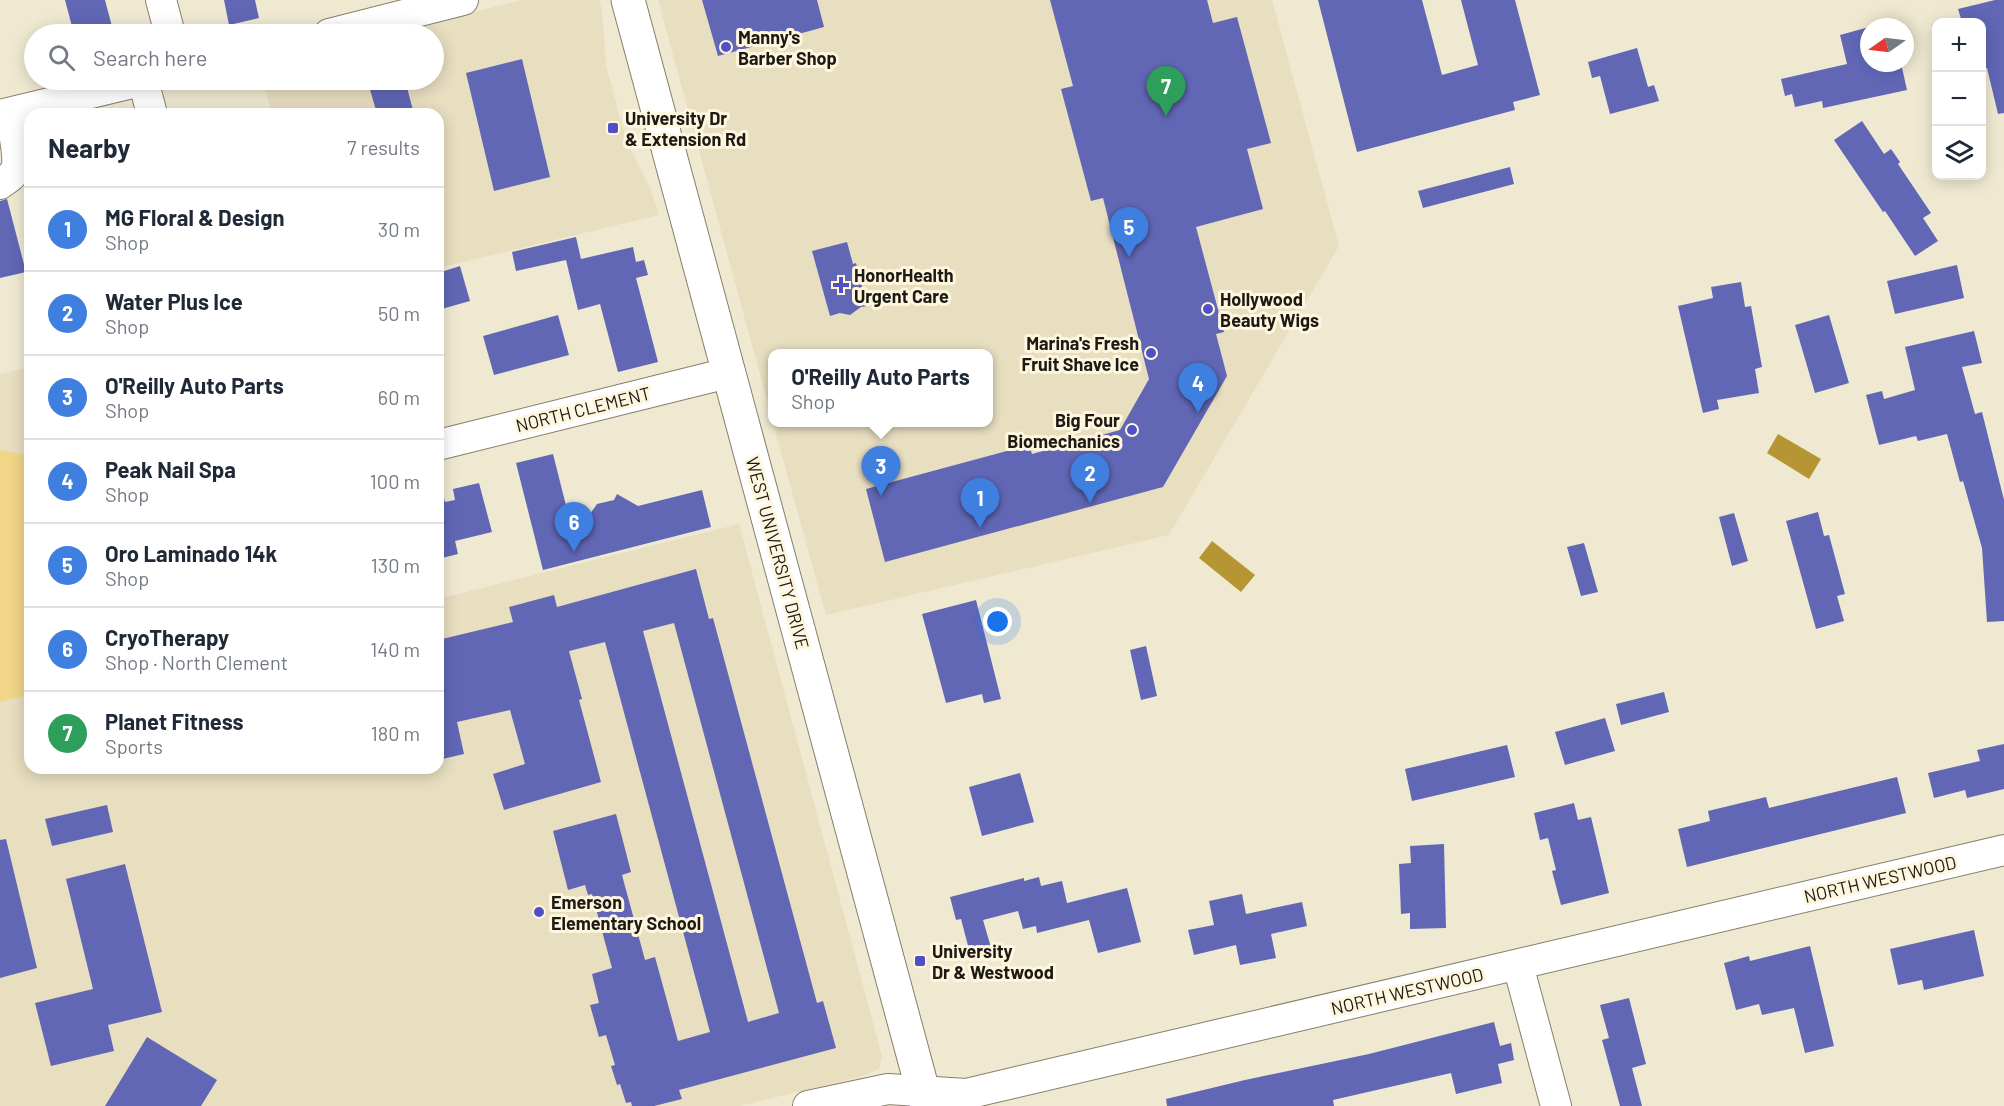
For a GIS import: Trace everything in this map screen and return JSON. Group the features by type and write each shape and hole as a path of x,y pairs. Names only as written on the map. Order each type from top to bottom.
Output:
{"main road":[{"name":"WEST UNIVERSITY DRIVE","path":"628,0 925,1098"}],"street":[{"path":"161,0 167,24"},
{"path":"368,24 463,0"},
{"path":"30,108 103,90"},
{"path":"146,90 151,108"},
{"path":"0,184 16,170 17,154 5,114 24,109"},
{"name":"NORTH CLEMENT","path":"444,444 728,373"},
{"name":"NORTH WESTWOOD","path":"808,1106 888,1089 925,1098 966,1094 2004,850"},
{"path":"1518,965 1556,1106"}],"shaded area":[{"path":"522,0 599,0 602,10 606,65 626,140 651,190 659,215 444,267 444,108 270,108 266,90 444,90 444,24 427,24"},
{"path":"658,0 1272,0 1339,246 1169,535 826,615 774,427 993,427 993,349 768,349 768,404"},
{"name":"Emerson Elementary School","path":"24,368 24,774 444,774 444,598 739,524 882,1056 879,1069 860,1077 739,1106 0,1106 0,374"},
{"path":"1778,434 1821,459 1809,479 1767,453"},
{"path":"0,450 24,455 24,696 0,702"},
{"path":"1212,541 1255,575 1241,592 1199,558"}],"building":[{"path":"65,0 105,0 111,24 71,24"},
{"path":"224,0 255,0 259,18 229,24"},
{"path":"702,0 817,0 824,27 718,56"},
{"path":"1050,0 1207,0 1213,23 1237,17 1271,143 1247,149 1263,209 1196,227 1224,332 1216,334 1227,376 1163,487 885,562 866,489 1029,445 1032,454 1120,430 1149,379 1103,198 1091,201 1061,89 1073,86"},
{"path":"1318,0 1422,0 1442,75 1478,65 1461,0 1515,0 1540,95 1513,102 1515,110 1357,152"},
{"path":"2004,0 2004,113 1998,114 1986,68 1986,18 1961,18 1958,9"},
{"path":"1860,29 1860,72 1903,72 1907,90 1823,108 1822,101 1795,107 1792,94 1785,96 1781,79 1847,64 1840,35"},
{"path":"1637,48 1648,87 1654,85 1659,101 1610,114 1600,76 1592,78 1588,62"},
{"path":"522,59 550,177 494,191 466,73"},
{"path":"370,90 408,90 412,108 375,108"},
{"path":"1862,121 1884,154 1891,149 1900,162 1898,164 1931,213 1923,218 1938,241 1915,256 1834,140"},
{"path":"1510,167 1514,184 1423,208 1418,191"},
{"path":"7,199 24,264 24,272 0,278 0,201"},
{"path":"576,237 581,259 633,247 636,262 644,260 648,275 636,278 658,362 618,372 600,304 578,310 566,260 516,271 512,252"},
{"name":"HonorHealth Urgent Care","path":"847,242 853,264 856,263 867,306 861,307 850,315 840,313 830,316 812,251"},
{"path":"1957,265 1964,298 1895,314 1887,281"},
{"path":"460,266 470,301 444,308 444,271"},
{"path":"1741,282 1745,307 1751,306 1762,367 1755,369 1759,393 1717,400 1719,409 1703,413 1678,306 1713,298 1711,287"},
{"path":"558,315 569,355 494,375 483,336"},
{"path":"1829,315 1849,383 1815,393 1795,325"},
{"path":"1974,331 1982,363 1962,367 1975,414 1982,412 2004,500 2004,621 1987,622 1982,548 1947,434 1918,441 1916,436 1879,445 1866,395 1882,391 1884,399 1915,390 1905,347"},
{"path":"553,454 574,537 597,504 614,500 617,494 638,506 702,490 711,527 543,570 516,463"},
{"path":"479,483 492,532 455,541 458,554 444,558 444,498 445,502 455,500 453,489"},
{"path":"1818,512 1824,536 1829,535 1845,594 1837,596 1844,621 1816,629 1786,521"},
{"path":"1734,513 1748,561 1732,566 1719,517"},
{"path":"1584,543 1598,592 1581,596 1567,547"},
{"path":"696,569 709,619 713,618 817,1003 823,1001 836,1048 679,1090 682,1099 654,1106 632,1106 631,1102 626,1103 611,1066 615,1065 606,1035 599,1037 590,1005 599,1003 592,974 612,968 592,894 588,895 585,885 568,890 553,831 616,814 631,872 622,875 645,960 655,957 678,1041 710,1032 605,642 569,651 582,699 579,700 601,782 504,810 493,774 525,764 510,710 457,722 464,754 444,759 444,639 513,622 509,607 554,595 557,607","holes":["674,623 779,1013 748,1022 643,631"]},
{"path":"976,600 1001,699 984,703 982,694 946,703 922,614"},
{"path":"1146,646 1157,696 1141,700 1130,650"},
{"path":"1664,692 1669,712 1621,725 1616,704"},
{"path":"1605,718 1615,751 1565,765 1555,732"},
{"path":"2004,744 2004,789 1967,798 1965,790 1934,798 1928,773 1980,761 1977,750"},
{"path":"1507,745 1515,777 1412,801 1405,769"},
{"path":"1020,773 1034,822 982,836 969,787"},
{"path":"1897,777 1906,813 1687,867 1678,829 1710,821 1708,811 1766,797 1769,808"},
{"path":"1574,803 1578,820 1591,817 1609,893 1561,905 1552,871 1556,870 1548,838 1540,840 1534,813"},
{"path":"107,805 113,832 52,846 45,819"},
{"path":"6,839 37,968 0,978 0,840"},
{"path":"1444,844 1446,928 1410,929 1410,913 1401,914 1399,864 1411,863 1410,846"},
{"path":"125,864 162,1012 108,1025 114,1051 51,1066 35,1003 93,989 66,879"},
{"path":"1039,877 1041,886 1062,881 1067,903 1127,888 1141,942 1098,953 1089,920 1037,933 1036,926 1023,929 1018,911 983,920 992,951 971,957 961,919 956,920 950,897 1024,878 1024,881"},
{"path":"1242,894 1246,914 1302,902 1307,926 1271,934 1276,958 1240,965 1236,945 1194,955 1188,930 1214,925 1209,901"},
{"path":"1974,930 1984,976 1924,990 1922,980 1898,985 1890,949"},
{"path":"1810,946 1834,1046 1805,1053 1794,1008 1762,1015 1759,1004 1736,1010 1724,963 1749,956 1750,961"},
{"path":"1629,998 1646,1064 1632,1068 1642,1106 1620,1106 1602,1040 1609,1038 1600,1005"},
{"path":"1494,1022 1500,1046 1511,1043 1514,1060 1498,1064 1502,1083 1456,1094 1451,1073 1333,1100 1334,1106 1167,1106 1166,1099 1369,1054"},
{"path":"147,1037 217,1080 201,1106 105,1106"}],"place":[{"name":"Manny's Barber Shop","path":"726,47"},
{"name":"Planet Fitness","path":"1166,116"},
{"name":"University Dr & Extension Rd","path":"613,128"},
{"name":"Oro Laminado 14k","path":"1129,257"},
{"name":"HonorHealth Urgent Care","path":"841,285"},
{"name":"Hollywood Beauty Wigs","path":"1208,309"},
{"name":"Marina's Fresh Fruit Shave Ice","path":"1151,353"},
{"name":"Peak Nail Spa","path":"1198,413"},
{"name":"Big Four Biomechanics","path":"1132,430"},
{"name":"O'Reilly Auto Parts","path":"881,496"},
{"name":"Water Plus Ice","path":"1090,503"},
{"name":"MG Floral & Design","path":"980,528"},
{"name":"CryoTherapy","path":"574,552"},
{"name":"Emerson Elementary School","path":"539,912"},
{"name":"University Dr & Westwood","path":"920,961"}]}
